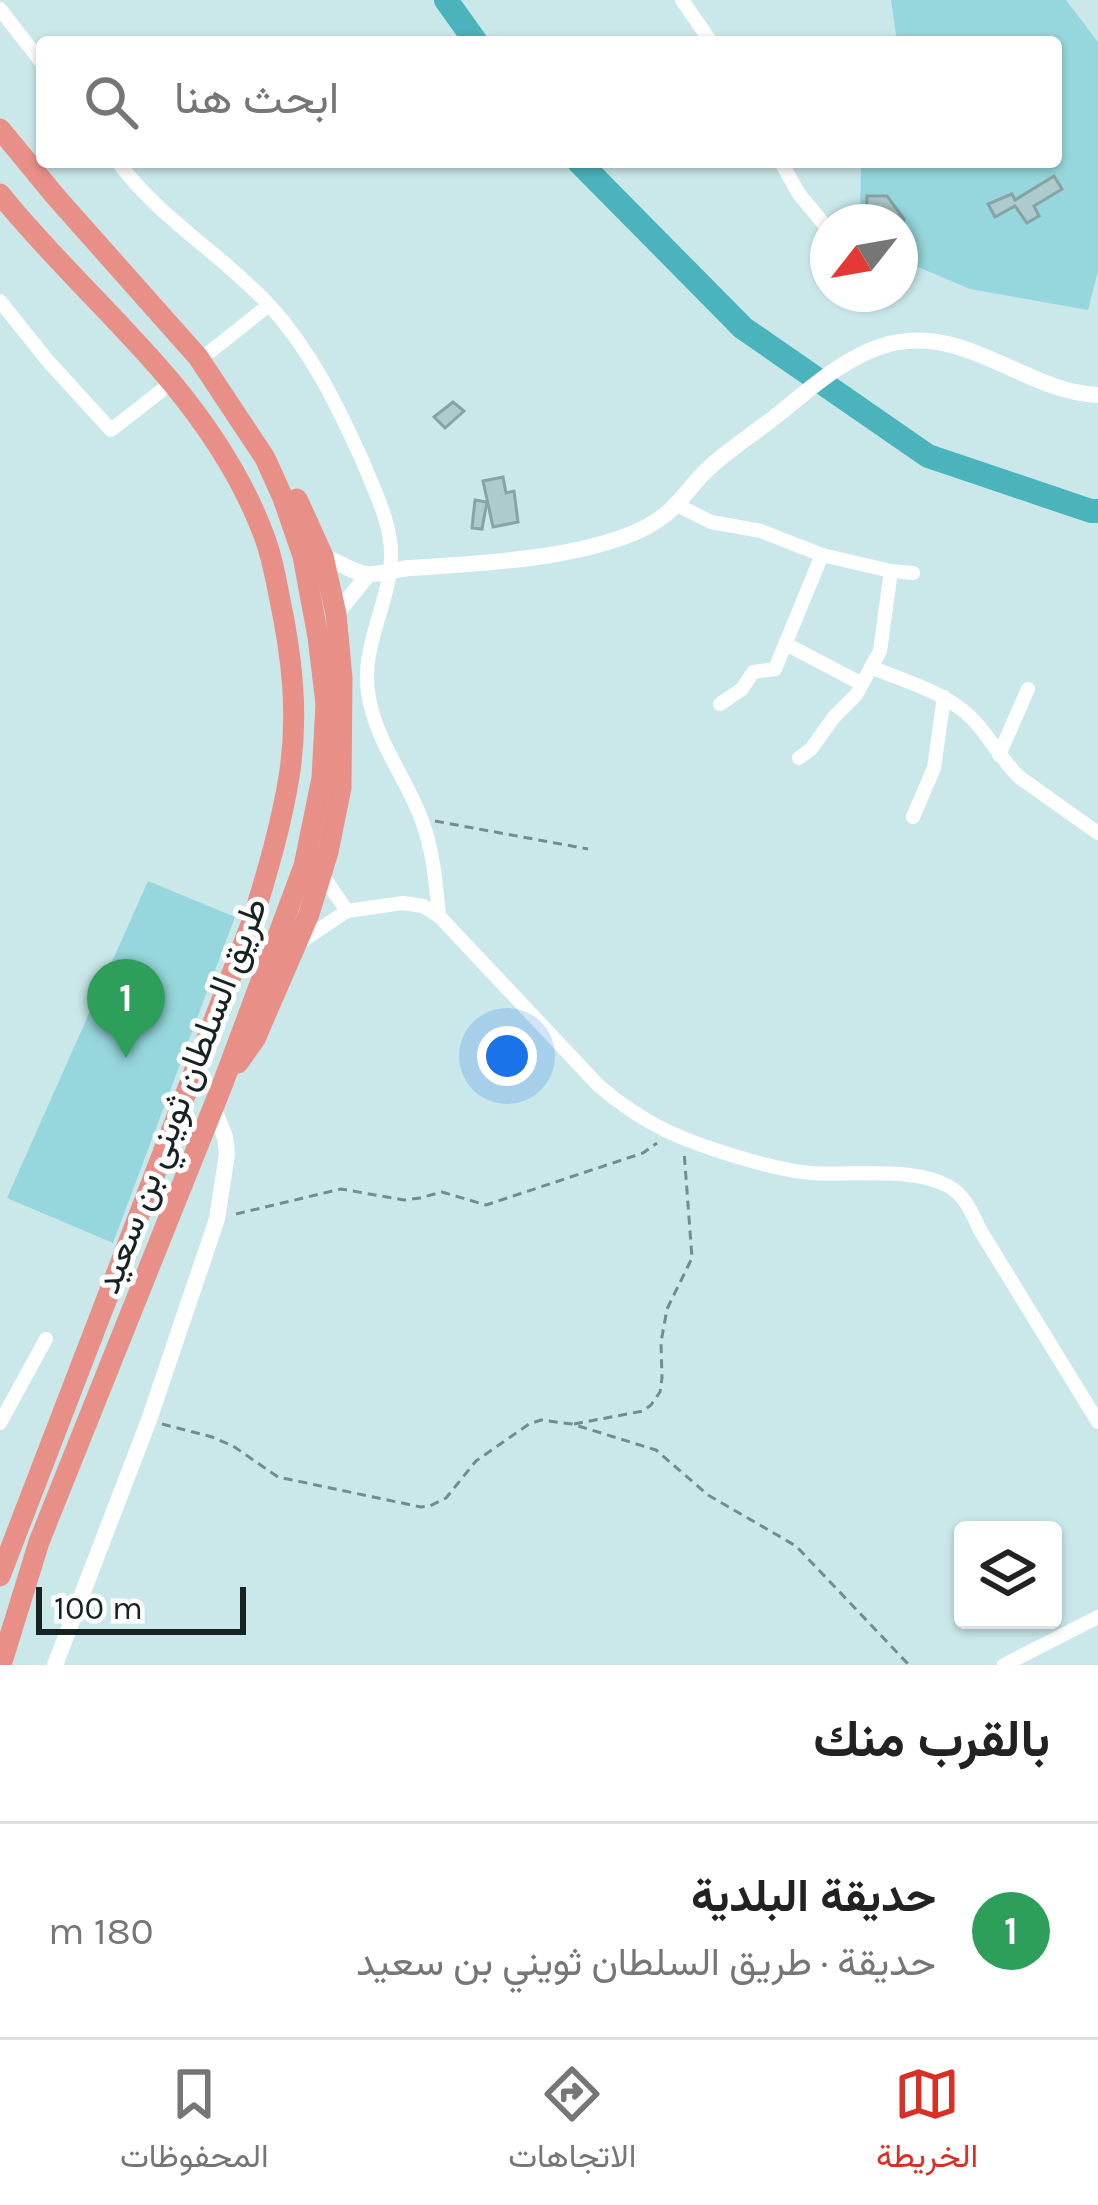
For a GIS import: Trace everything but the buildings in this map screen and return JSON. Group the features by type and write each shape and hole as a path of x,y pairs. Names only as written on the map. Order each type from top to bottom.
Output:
{"highway":[{"name":"طريق السلطان ثويني بن سعيد","path":"0,129 56,196 205,354 265,458 303,556 326,704 322,778 304,866 223,1083 39,1542 1,1665"},
{"name":"طريق السلطان ثويني بن سعيد","path":"0,194 170,380 214,441 266,539 289,642 295,695 289,776 253,920 0,1576"},
{"path":"205,354 274,450 323,556 336,614 344,742 341,788 298,944 255,1039 223,1083"}],"street":[{"path":"682,0 707,36"},
{"path":"0,8 36,55"},
{"path":"123,168 165,215 269,305 304,349 335,401 386,522 391,545 391,570 370,654 367,690 393,763 422,819 439,916"},
{"path":"784,168 810,207"},
{"path":"0,301 111,430 161,391"},
{"path":"205,354 269,305"},
{"path":"323,556 368,575 596,546 639,531 667,513 710,467 844,363 911,339 933,339 997,360 1058,388 1098,395"},
{"path":"675,504 711,522 761,531 823,555 914,573"},
{"path":"720,704 742,689 753,672 775,669 823,555"},
{"path":"799,758 862,684 880,651 891,571"},
{"path":"336,614 368,575"},
{"path":"786,644 862,684"},
{"path":"871,667 944,697 976,722 1019,777 1098,833"},
{"path":"999,754 1028,689"},
{"path":"913,817 934,768 944,697"},
{"path":"321,873 347,910"},
{"path":"298,944 347,910 403,903 423,906 439,916 599,1086 666,1133 766,1166 926,1178 947,1185 968,1205 1098,1422"},
{"path":"56,1665 149,1420 217,1219 227,1154 213,1107"},
{"path":"0,1423 46,1339"},
{"path":"1004,1665 1098,1617"}],"path":[{"path":"422,819 588,849"},
{"path":"217,1219 341,1189 404,1200 442,1192 486,1205 652,1149 666,1133"},
{"path":"572,1424 632,1415 651,1406 660,1392 661,1342 668,1309 692,1258 683,1140"},
{"path":"149,1420 233,1446 278,1478 421,1507 446,1498 476,1461 541,1420 572,1424 656,1450 708,1495 796,1546 909,1665"}],"shaded area":[{"path":"891,0 1066,0 1098,42 1098,271 1088,310 970,289 918,267 918,204 860,204 861,168 1062,168 1062,36 896,36"},
{"path":"148,881 235,917 113,1243 7,1198"}],"waterway":[{"path":"446,0 472,36"},
{"path":"585,168 743,328 928,456 1098,511"}],"place":[{"name":"حديقة البلدية","path":"126,1058"}]}
